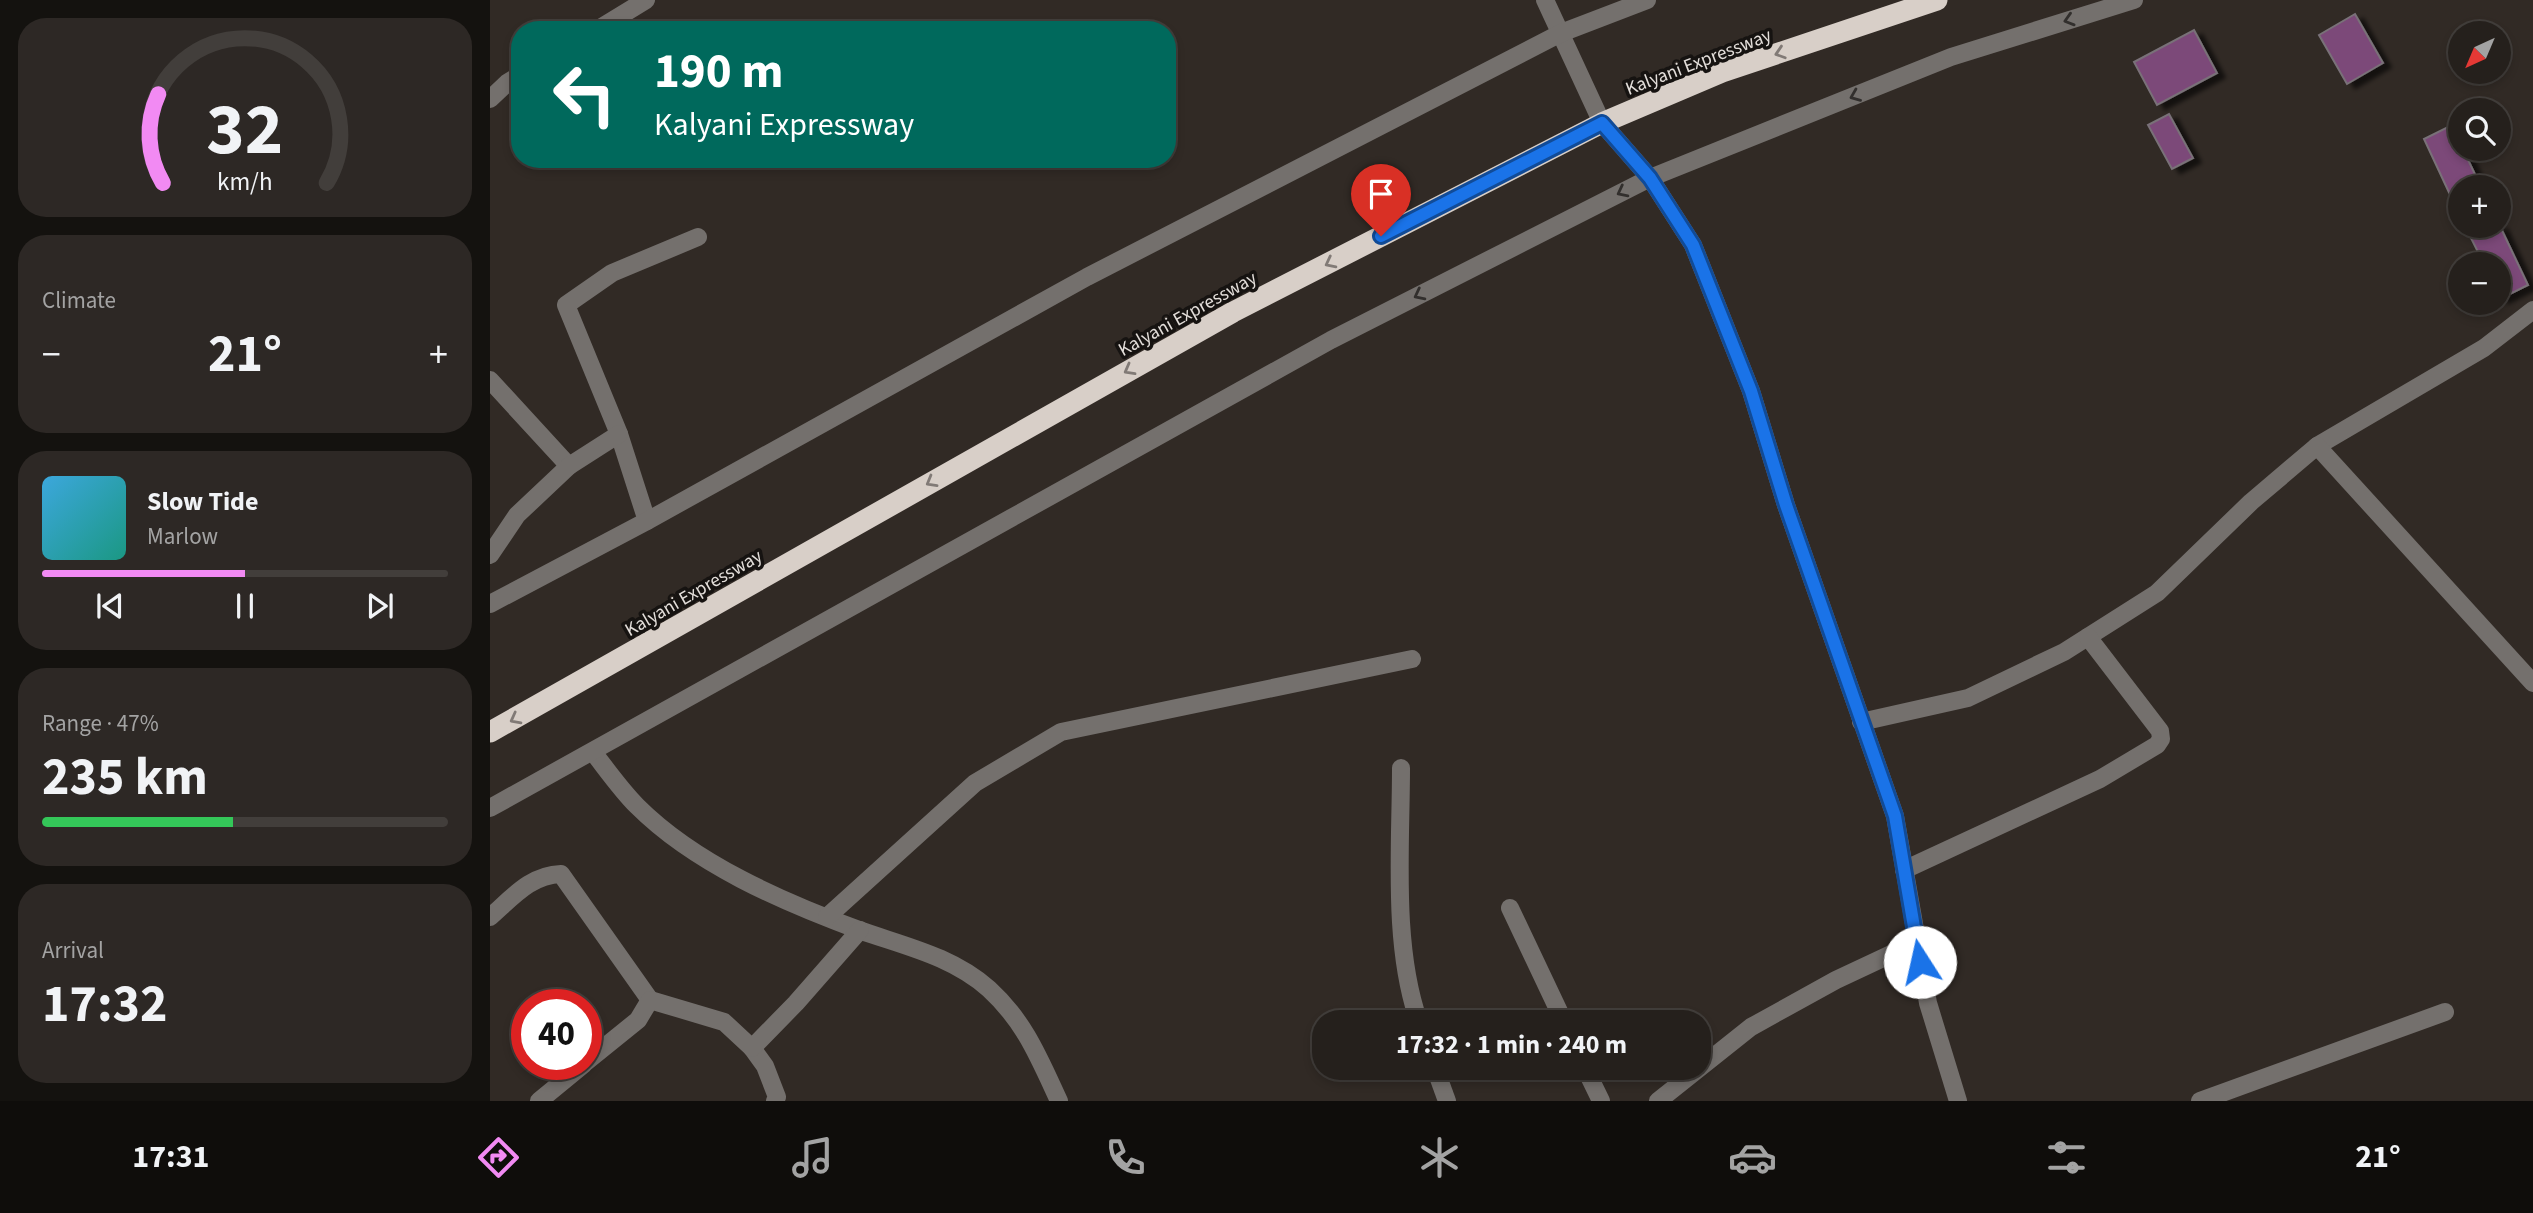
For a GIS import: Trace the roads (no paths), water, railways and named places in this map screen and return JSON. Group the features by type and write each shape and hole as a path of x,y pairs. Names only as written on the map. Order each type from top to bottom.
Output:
{"highway":[{"name":"Kalyani Expressway","path":"490,732 1233,312 1602,123 1722,72 1937,0"}],"street":[{"path":"1545,0 1602,123 1650,178 1693,245 1751,391 1786,505 1895,816 1927,1003 1958,1101"},
{"path":"490,604 647,521 1087,277 1561,33 1647,0"},
{"path":"490,808 1331,340 1650,178 1951,57 2134,0"},
{"path":"610,21 638,2"},
{"path":"490,99 511,81"},
{"path":"647,521 619,434 566,305 612,273 698,237"},
{"path":"1861,722 1968,698 2064,652 2157,593 2251,502 2317,446 2484,348 2533,310"},
{"path":"490,380 569,466"},
{"path":"490,555 517,515 569,466 619,434"},
{"path":"2317,446 2533,683"},
{"path":"1905,870 2100,779 2157,745 2161,739 2160,731 2088,637"},
{"path":"827,917 975,783 1061,732 1412,659"},
{"path":"593,752 637,806 681,843 752,885 860,930 942,958 989,988 1029,1035 1059,1101"},
{"path":"1401,768 1400,919 1414,1010"},
{"path":"490,917 531,881 547,874 561,874 650,1000 724,1022 752,1048 765,1066 775,1101"},
{"path":"1510,908 1558,1010"},
{"path":"752,1048 860,930"},
{"path":"1658,1101 1751,1027 1836,979 1917,942"},
{"path":"602,1049 638,1020 650,1000"},
{"path":"2200,1101 2445,1012"},
{"path":"539,1101 564,1080"},
{"path":"1439,1080 1447,1101"},
{"path":"1591,1080 1601,1101"}]}
